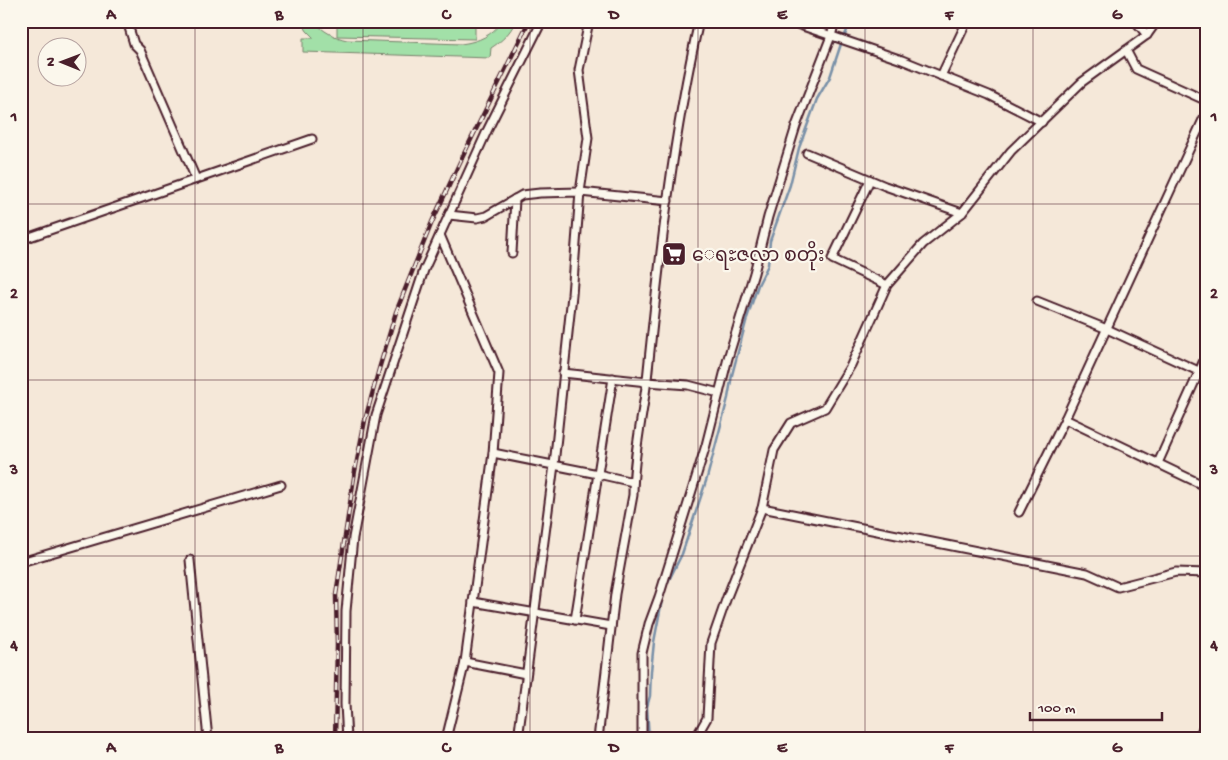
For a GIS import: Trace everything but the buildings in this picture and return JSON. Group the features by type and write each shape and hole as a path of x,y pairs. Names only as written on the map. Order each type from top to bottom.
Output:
{"street":[{"path":"127,21 134,44 140,50 196,179"},
{"path":"346,739 346,611 352,538 376,415 424,270 487,130 542,21"},
{"path":"518,739 554,465 580,192 588,138 579,70 589,21"},
{"path":"598,739 615,594 632,495 647,382 657,284 675,146 683,96 699,21"},
{"path":"788,21 902,60 989,95 1042,122"},
{"path":"642,739 642,653 649,624 706,445 728,358 793,135 832,36 835,21"},
{"path":"942,76 967,21"},
{"path":"1132,21 1136,22 1147,35"},
{"path":"695,739 707,718 711,643 762,508 774,450 791,423 825,408 851,365 887,285 923,244 962,213 1011,151 1082,82 1147,35 1157,21"},
{"path":"1126,50 1136,69 1207,101"},
{"path":"1019,512 1065,419 1207,111"},
{"path":"21,240 312,139"},
{"path":"807,153 870,180 962,213"},
{"path":"870,180 832,259 887,285"},
{"path":"449,215 477,218 486,216 522,196 540,193 580,192 668,200"},
{"path":"512,253 515,200"},
{"path":"440,235 499,373 493,453 465,662 446,739"},
{"path":"1037,301 1107,329 1203,374"},
{"path":"1158,463 1203,374 1207,353"},
{"path":"564,373 688,385 719,393"},
{"path":"576,620 614,378"},
{"path":"1065,419 1207,487"},
{"path":"493,453 633,482"},
{"path":"21,562 281,485"},
{"path":"762,508 1086,573 1118,587 1176,572 1207,573"},
{"path":"190,560 208,739"},
{"path":"473,602 611,626"},
{"path":"465,662 526,674"},
{"path":"1198,739 1207,719"}],"green space":[{"path":"301,21 314,21 329,34 347,40 461,44 485,37 503,21 516,21 499,43 491,48 490,58 303,52 303,38 314,38"},
{"path":"337,21 475,21 475,39 337,36"}],"waterway":[{"path":"845,35 851,21"},
{"path":"649,739 647,707 650,696 654,642 663,595 682,554 707,478 747,318 758,285 768,265 770,241 790,185 799,148 817,99 830,77 841,44"}],"railway":[{"path":"335,739 336,595 355,471 365,420 396,312 432,222 529,21"}],"place":[{"name":"ေရႊဇလာ စတိုး","path":"674,254"}]}
